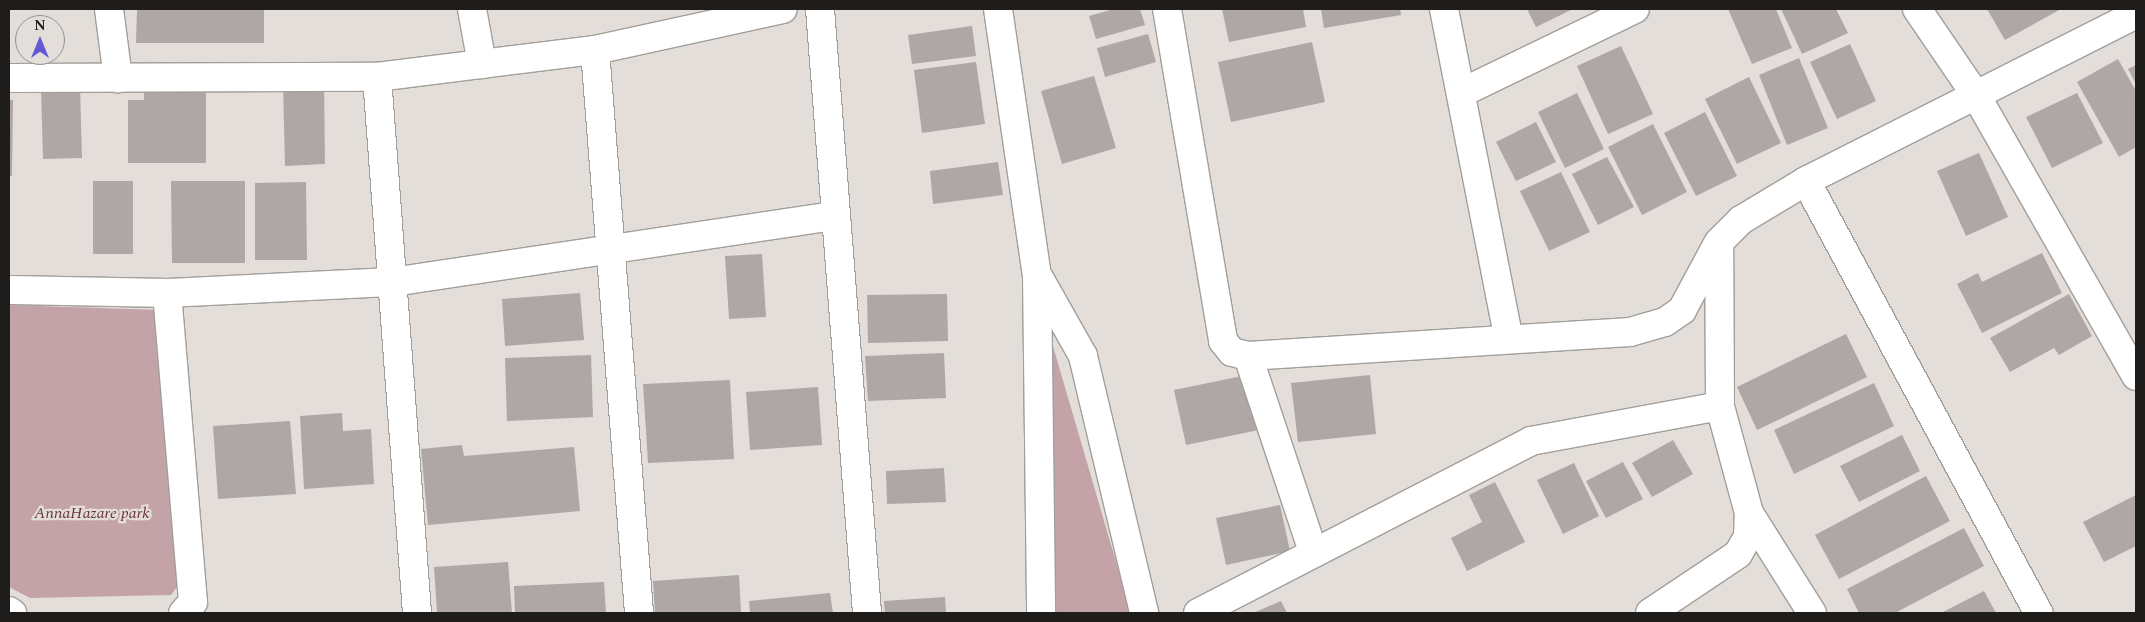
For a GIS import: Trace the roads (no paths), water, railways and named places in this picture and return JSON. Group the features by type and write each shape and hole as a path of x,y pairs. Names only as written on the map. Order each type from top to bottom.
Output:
{"street":[{"path":"109,9 118,78"},
{"path":"472,9 482,64"},
{"path":"9,78 377,77 595,50 783,9"},
{"path":"820,9 867,613"},
{"path":"998,9 1037,275 1041,613"},
{"path":"1167,9 1223,341 1232,352 1248,356 1630,332 1664,322 1682,310 1719,242 1741,220 1806,181 1977,97 2136,14"},
{"path":"1444,9 1509,340"},
{"path":"1461,93 1635,9"},
{"path":"1918,9 1977,97 2136,376"},
{"path":"595,50 639,613"},
{"path":"377,77 417,613"},
{"path":"1806,181 2039,613"},
{"path":"9,290 168,293 392,282 610,252 836,216"},
{"path":"1719,242 1720,406 1749,513 1812,613"},
{"path":"1037,275 1083,356 1144,613"},
{"path":"168,293 194,602 183,613"},
{"path":"1248,356 1313,551"},
{"path":"1198,613 1313,551 1531,441 1720,406"},
{"path":"1650,613 1738,554 1748,537 1749,513"}],"park label":[{"name":"AnnaHazare park","path":"92,513"}]}
